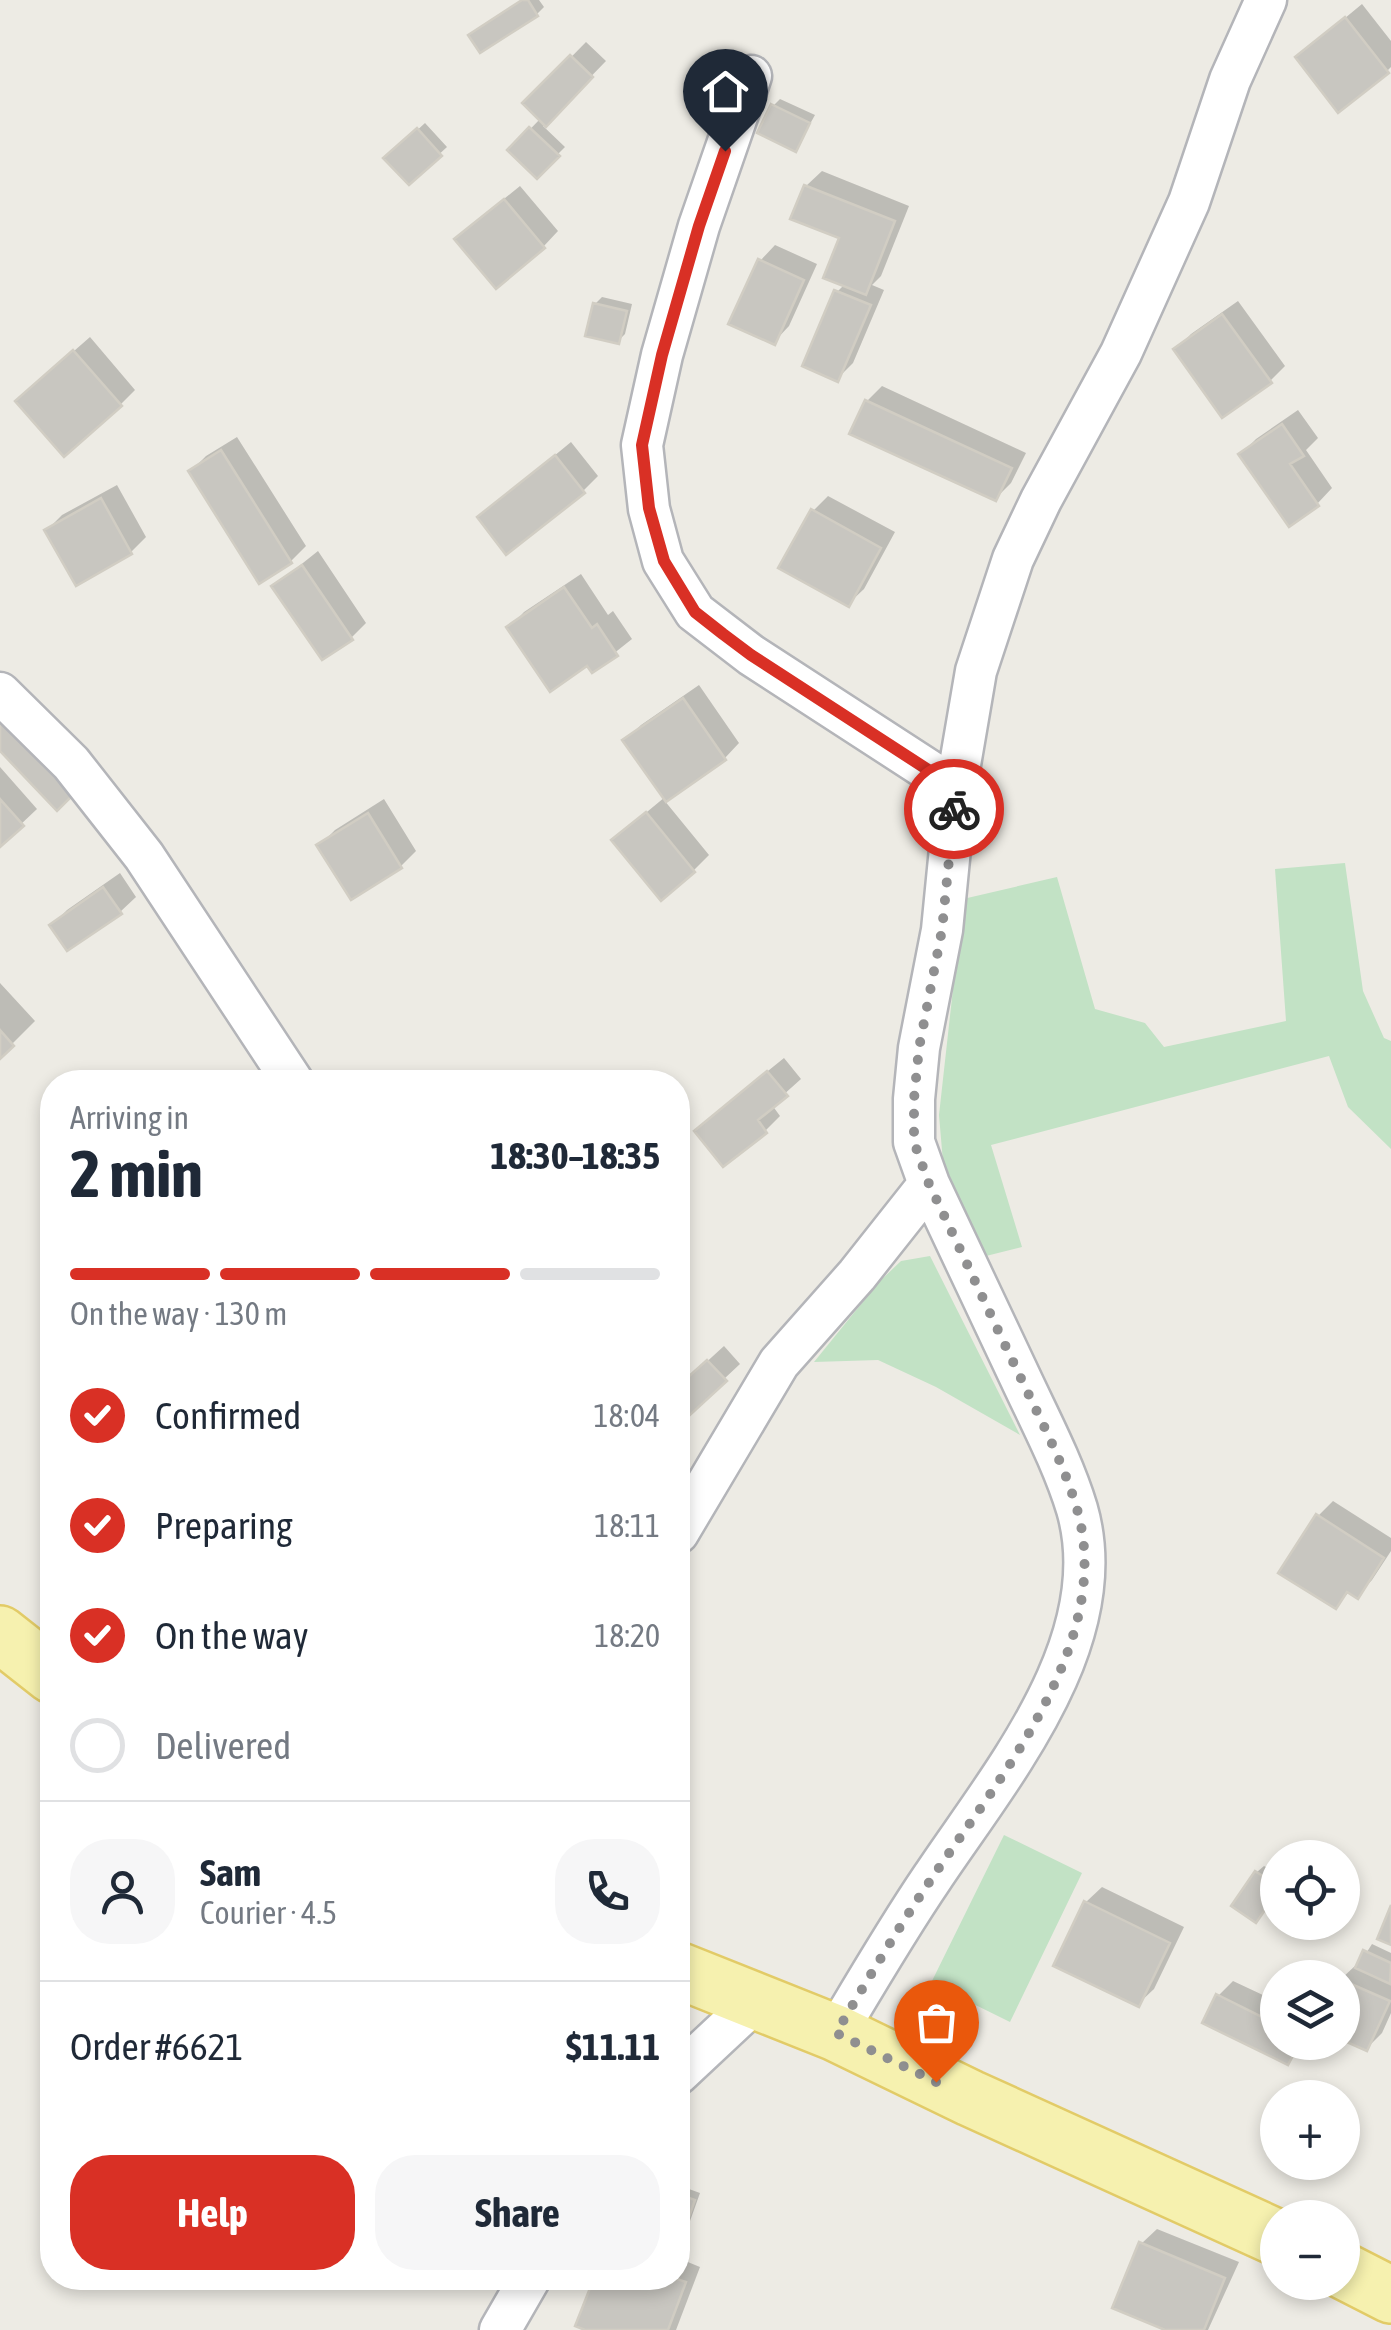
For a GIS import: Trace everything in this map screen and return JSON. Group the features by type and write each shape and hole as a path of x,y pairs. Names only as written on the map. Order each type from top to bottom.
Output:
{"main road":[{"path":"0,1634 40,1666"},
{"path":"690,1975 836,2033 1260,2229"},
{"path":"1360,2279 1391,2295"}],"street":[{"path":"836,2033 930,1880 1001,1779 1055,1688 1079,1617 1083,1554 1078,1512 1054,1450 929,1184 914,1142 919,1048 942,930 956,788 976,671 1013,560 1040,500 1120,354 1189,202 1230,80 1266,0"},
{"path":"751,76 699,226 662,355 642,445 649,508 664,561 695,612 723,634 956,788"},
{"path":"0,692 71,763 144,856 285,1070"},
{"path":"690,1513 779,1363 857,1275 929,1184"},
{"path":"690,2063 756,2001"},
{"path":"500,2330 523,2290"}],"green space":[{"path":"1345,863 1363,991 1384,1038 1391,1041 1391,1149 1348,1107 1329,1056 991,1145 1022,1247 986,1256 943,1162 939,1115 963,899 1057,877 1095,1009 1145,1023 1164,1047 1286,1021 1275,869"},
{"path":"930,1256 1020,1435 936,1387 878,1360 814,1362 901,1261"},
{"path":"1004,1835 1082,1873 1010,2022 931,1983"}],"building":[{"path":"522,0 528,0 538,16 480,53 468,35"},
{"path":"1345,17 1389,73 1338,113 1295,57"},
{"path":"570,55 593,77 546,127 522,103"},
{"path":"771,104 810,123 796,152 757,133"},
{"path":"529,127 560,156 537,179 507,150"},
{"path":"417,128 442,156 409,185 383,158"},
{"path":"804,185 895,221 866,295 823,278 839,238 790,219"},
{"path":"504,199 545,248 496,289 454,239"},
{"path":"758,259 804,280 775,345 728,324"},
{"path":"834,290 871,305 838,382 802,366"},
{"path":"593,303 627,311 619,344 585,336"},
{"path":"1222,314 1272,383 1222,418 1173,349"},
{"path":"73,350 122,406 64,457 15,401"},
{"path":"865,400 1012,468 996,501 849,434"},
{"path":"1282,424 1304,456 1290,464 1319,506 1289,527 1238,454"},
{"path":"221,450 292,563 259,584 188,471"},
{"path":"555,455 585,493 506,555 477,517"},
{"path":"101,498 132,554 76,586 44,530"},
{"path":"811,509 881,548 849,607 778,568"},
{"path":"302,565 353,640 322,660 271,586"},
{"path":"564,587 592,628 597,624 618,656 592,673 587,666 550,692 506,627"},
{"path":"683,698 726,760 666,802 622,740"},
{"path":"0,710 77,791 57,811 0,751"},
{"path":"0,799 24,826 0,847"},
{"path":"646,812 695,872 661,901 611,840"},
{"path":"368,813 402,868 351,900 316,845"},
{"path":"103,887 122,914 67,951 49,925"},
{"path":"0,1030 14,1046 0,1059"},
{"path":"767,1071 788,1096 758,1120 767,1133 723,1167 694,1131"},
{"path":"707,1360 727,1381 690,1415 690,1375"},
{"path":"1316,1514 1384,1558 1358,1599 1347,1592 1336,1609 1278,1573"},
{"path":"1255,1871 1260,1874 1260,1917 1256,1923 1231,1906"},
{"path":"1084,1901 1170,1943 1139,2007 1053,1966"},
{"path":"1391,1905 1391,1945 1377,1939"},
{"path":"1363,1950 1391,1963 1390,1984 1360,1970"},
{"path":"1360,1988 1390,2001 1367,2051 1360,2048"},
{"path":"1216,1994 1260,2016 1260,2051 1202,2023"},
{"path":"1139,2242 1225,2278 1204,2330 1165,2330 1112,2308"},
{"path":"589,2290 683,2290 668,2330 585,2330 575,2326"}],"way so far":[{"path":"936,2082 836,2033 930,1880 1001,1779 1055,1688 1079,1617 1083,1554 1078,1512 1054,1450 929,1184 914,1142 919,1048 942,930 954,809"}],"route":[{"path":"725,151 662,355 642,445 649,508 664,561 695,612 751,655 956,788 954,809"}]}
